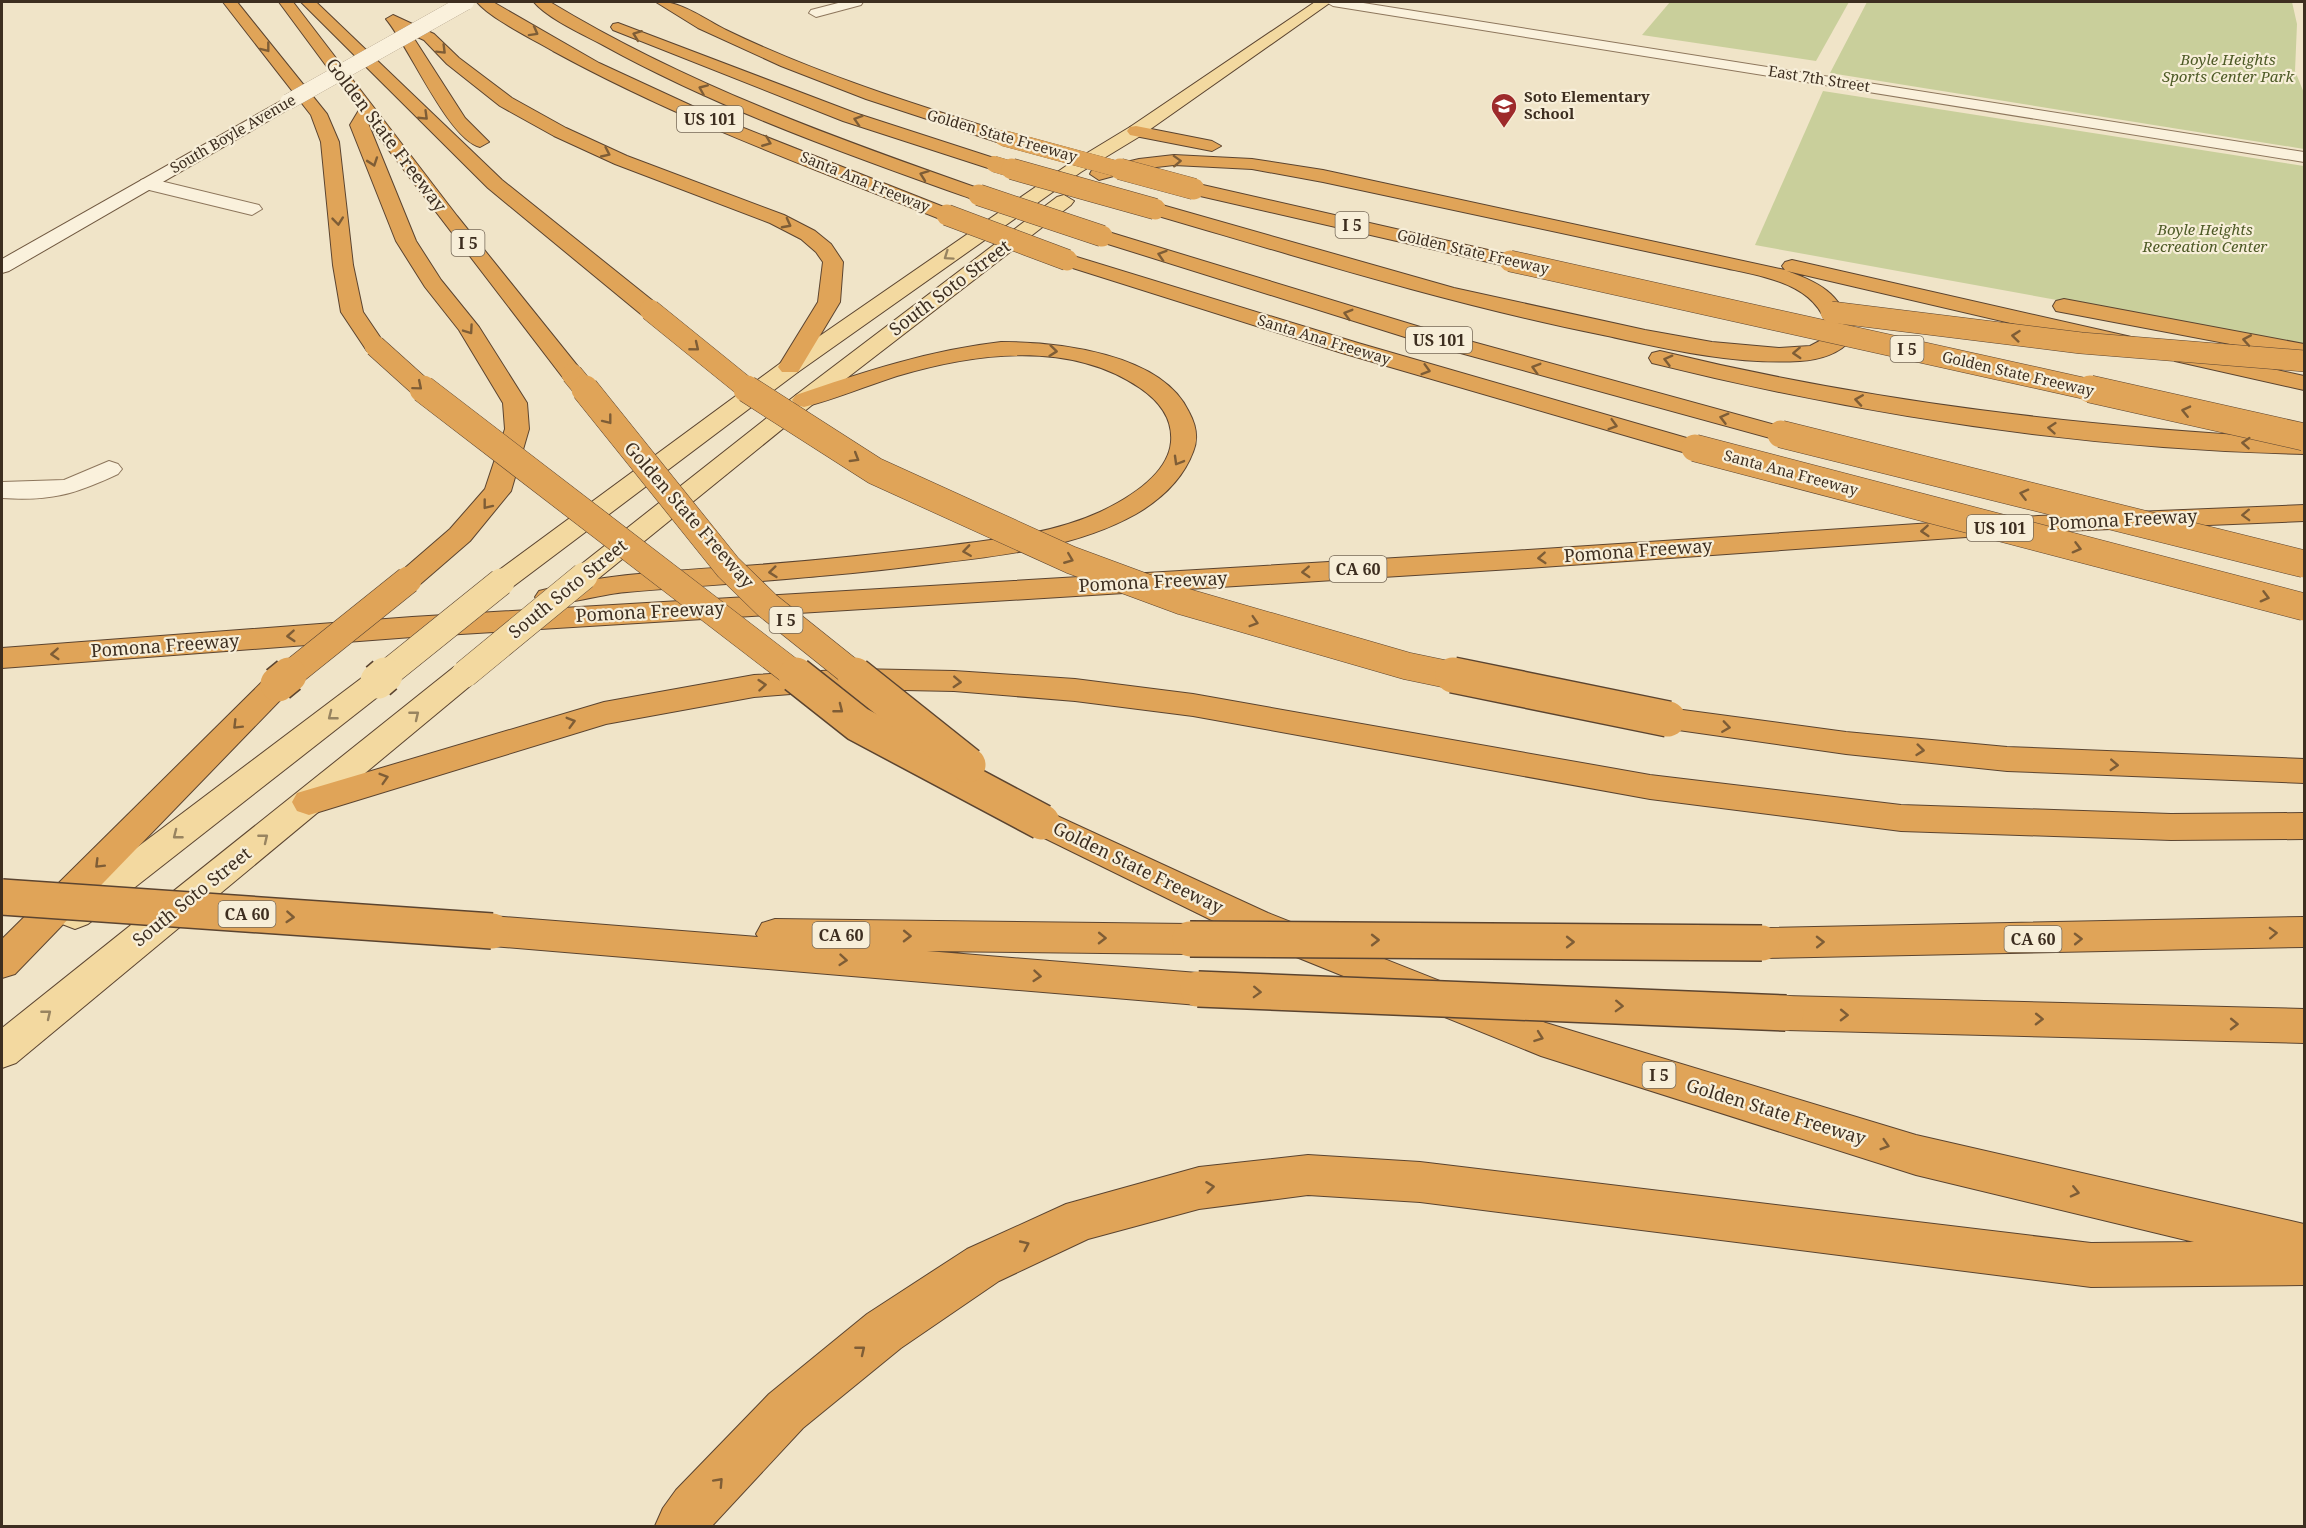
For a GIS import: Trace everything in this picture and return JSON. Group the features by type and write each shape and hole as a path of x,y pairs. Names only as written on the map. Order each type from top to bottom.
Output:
{"highway":[{"path":"230,2 319,114 330,142 343,265 352,312 375,346 420,387 679,583 858,724 1042,822"},
{"name":"Golden State Freeway","path":"286,2 368,108 450,220 637,457 728,567 767,605 889,704 1042,822 1255,924 1541,1039 1916,1155 2304,1246"},
{"path":"308,2 495,184 745,388 875,471 1071,560 1182,601 1407,666 1668,719 1846,742 2007,759 2304,771"},
{"name":"Santa Ana Freeway","path":"484,2 584,60 670,102 947,215 1067,260 1350,348 1695,448 2304,607"},
{"name":"Santa Ana Freeway","path":"541,2 612,46 681,79 795,128 979,195 1102,236 1432,338 1780,434 2304,564"},
{"path":"552,2 849,117 994,164 1504,308 1662,340 1715,348 1801,354 1828,348 1841,338 1838,314 1818,292 1770,273 1720,261 1323,176 1252,164 1174,160 1139,164 1099,174"},
{"name":"Golden State Freeway","path":"658,6 868,94 1003,138 1194,189 2304,437"},
{"path":"492,154 458,121 391,14 429,37 453,61 506,102 560,132 621,160 777,219 808,235 824,248 833,262 829,302 790,367"},
{"path":"2,963 278,684 408,580 460,535 498,491 517,429 514,403 468,327 432,283 406,241 359,125 368,108"},
{"path":"1137,132 1658,235 2304,383"},
{"path":"517,178 650,310"},
{"path":"1155,209 1497,315 1720,374 1816,394 2043,428 2304,447"},
{"path":"1658,235 1744,248 2304,351"},
{"path":"1510,261 1625,273 1784,306 1942,328 2092,344 2304,361"},
{"path":"412,627 601,585 765,573 917,558 998,547 1064,532 1110,518 1139,501 1176,467 1185,449 1184,425 1174,407 1157,389 1132,374 1100,362 1062,352 995,349 953,353 804,400"},
{"name":"Pomona Freeway","path":"2,658 412,627 1524,559 2038,524 2304,513"},
{"path":"309,802 603,713 754,686 855,679 1053,688 1169,702 1650,787 1901,818 2171,827 2304,826"},
{"name":"CA 60","path":"2,897 492,931 1762,943 2108,938 2304,932"},
{"path":"492,931 1198,989 1786,1013 2304,1026"},
{"path":"681,1527 694,1508 786,1411 885,1331 982,1265 1082,1219 1199,1188 1308,1175 1420,1182 2091,1265 2304,1263"}],"main road":[{"name":"South Soto Street","path":"2,970 378,681 501,582 790,367 1074,168 1137,132 1324,2"},
{"name":"South Soto Street","path":"2,1051 584,576 804,400 1099,174 1137,132"}],"street":[{"name":"South Boyle Avenue","path":"2,267 466,2"},
{"path":"816,12 856,2"},
{"name":"East 7th Street","path":"1333,2 2304,156"},
{"path":"148,184 252,209"},
{"path":"2,490 31,491 69,487 109,469"}],"green space":[{"path":"1670,2 1849,2 1816,61 1642,35"},
{"name":"Boyle Heights Sports Center Park","path":"1867,2 2292,2 2297,24 2295,71 2304,93 2304,149 1830,73"},
{"name":"Boyle Heights Recreation Center","path":"1823,91 2304,166 2304,345 1755,245"}],"place":[{"name":"Soto Elementary School","path":"1504,129"}]}
